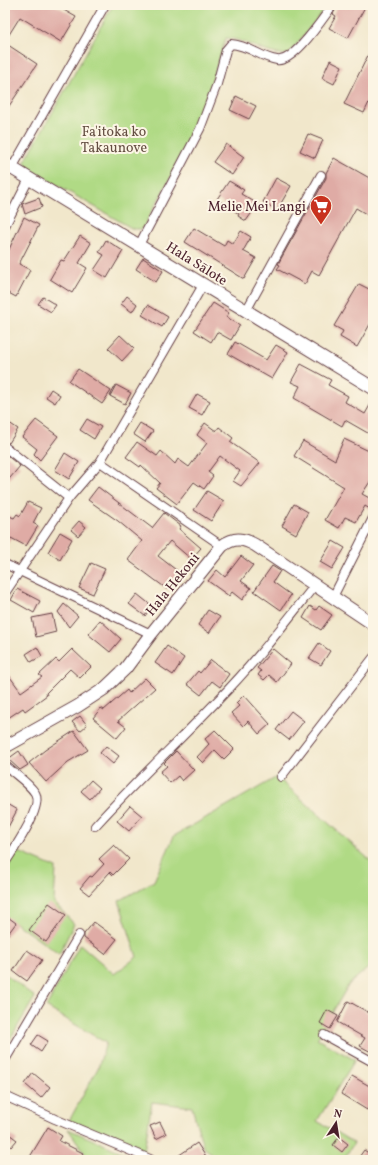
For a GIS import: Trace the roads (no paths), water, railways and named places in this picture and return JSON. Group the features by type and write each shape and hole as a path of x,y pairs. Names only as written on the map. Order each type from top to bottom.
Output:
{"street":[{"path":"8,166 105,5"},
{"path":"139,245 200,129 217,84 226,50 231,44 241,45 278,60 287,59 295,52 332,5"},
{"name":"Hala Sālote","path":"8,166 373,388"},
{"path":"246,310 321,175"},
{"path":"5,226 29,179"},
{"path":"5,593 19,570 69,498 100,462 203,285"},
{"path":"5,447 69,498"},
{"path":"100,462 222,546"},
{"path":"333,597 373,518"},
{"name":"Hala Hekoni","path":"5,747 78,706 104,689 125,669 150,634 222,546 229,541 238,538 247,540 373,624"},
{"path":"5,564 150,634"},
{"path":"95,826 126,791 248,668 315,585"},
{"path":"281,776 373,658"},
{"path":"5,765 36,794 37,801 32,818 5,864"},
{"path":"5,1060 79,935"},
{"path":"324,1035 373,1062"},
{"path":"5,1096 54,1119 150,1158"}],"place":[{"name":"Melie Mei Langi","path":"321,226"}],"park label":[{"name":"Fa'itoka ko Takaunove","path":"114,140"}]}
